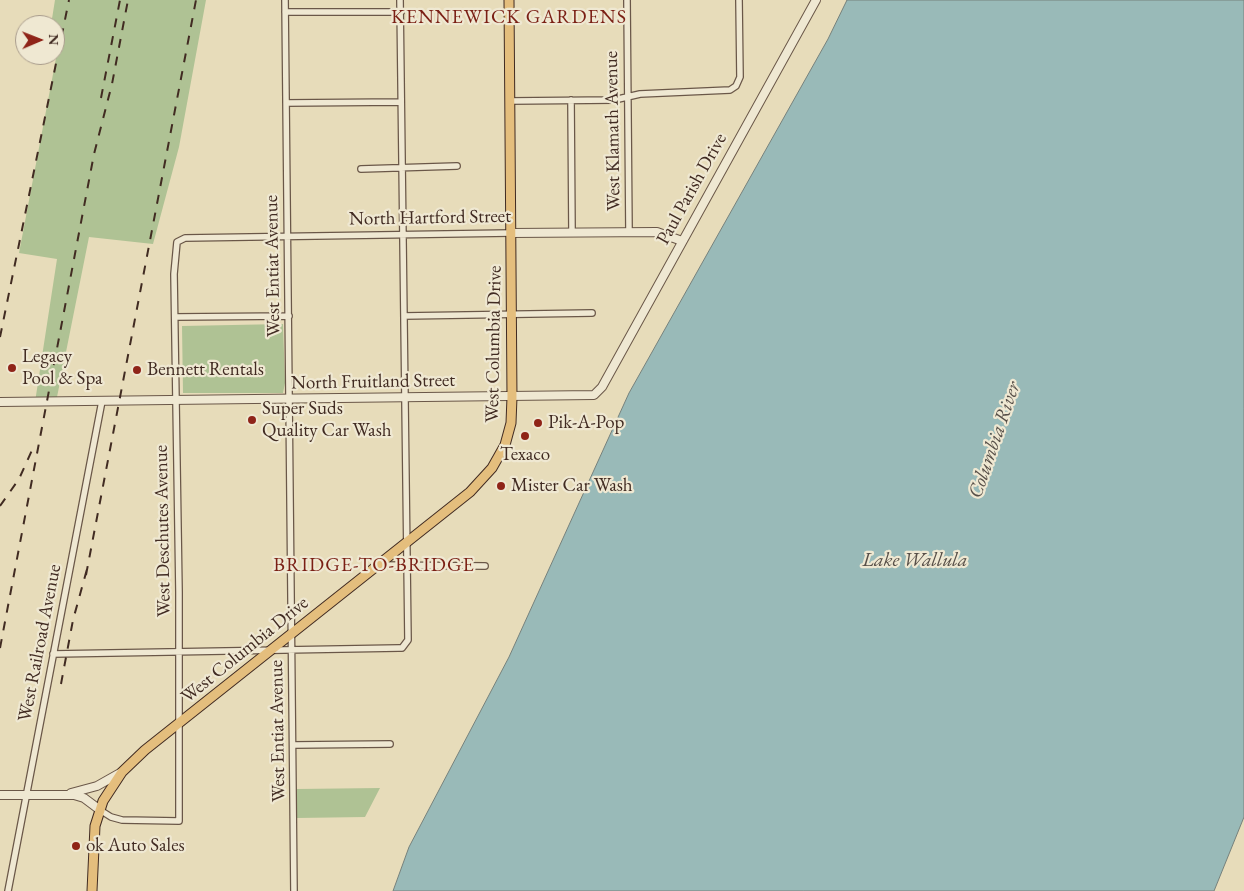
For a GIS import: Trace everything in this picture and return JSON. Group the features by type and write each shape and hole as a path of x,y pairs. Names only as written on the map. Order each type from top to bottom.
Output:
{"main road":[{"name":"West Columbia Drive","path":"92,891 93,840 100,810 108,792 122,772 179,723 470,492 492,468 507,439 512,397 509,0"}],"street":[{"name":"West Entiat Avenue","path":"285,0 294,891"},
{"path":"54,654 402,648 408,640 400,0"},
{"name":"West Klamath Avenue","path":"626,0 629,232"},
{"path":"510,101 614,100 640,94 725,91 736,86 740,74 739,0"},
{"name":"Paul Parish Drive","path":"595,394 602,387 816,0"},
{"path":"285,12 401,12"},
{"path":"571,100 572,233"},
{"path":"286,103 401,102"},
{"path":"361,169 457,166"},
{"name":"North Hartford Street","path":"177,242 185,238 629,232 660,232 682,241"},
{"name":"West Deschutes Avenue","path":"100,810 122,820 179,821 179,651 174,260 177,242"},
{"path":"404,316 592,314"},
{"path":"176,317 289,316"},
{"name":"North Fruitland Street","path":"0,402 587,396 595,394"},
{"name":"West Railroad Avenue","path":"8,891 102,401"},
{"path":"377,566 486,566"},
{"path":"294,745 390,744"},
{"path":"64,794 97,786 122,772"},
{"path":"0,795 64,794 80,797 100,810"}],"green space":[{"path":"55,0 206,0 179,147 153,244 89,237 56,402 35,402 57,259 19,253 55,65 65,65 65,15 53,15"},
{"path":"283,324 285,383 283,393 183,393 182,326"},
{"path":"380,788 365,817 297,818 297,789"}],"water":[{"name":"Lake Wallula","path":"847,0 1244,0 1244,817 1214,891 393,891 409,847 509,657 629,393 828,39"}],"railway":[{"path":"0,337 69,0"},
{"path":"101,98 120,0"},
{"path":"0,648 94,154 112,84 128,0"},
{"path":"86,575 196,0"},
{"path":"0,506 19,479 33,448"},
{"path":"61,684 73,620 87,569"}],"place":[{"name":"Legacy Pool & Spa","path":"12,368"},
{"name":"Bennett Rentals","path":"137,370"},
{"name":"Super Suds Quality Car Wash","path":"252,420"},
{"name":"Pik-A-Pop","path":"538,423"},
{"name":"Texaco","path":"525,436"},
{"name":"Mister Car Wash","path":"501,486"},
{"name":"ok Auto Sales","path":"76,846"}],"district":[{"name":"KENNEWICK GARDENS","path":"509,18"},
{"name":"BRIDGE-TO-BRIDGE","path":"374,566"}],"water label":[{"name":"Columbia River","path":"995,440"}]}
